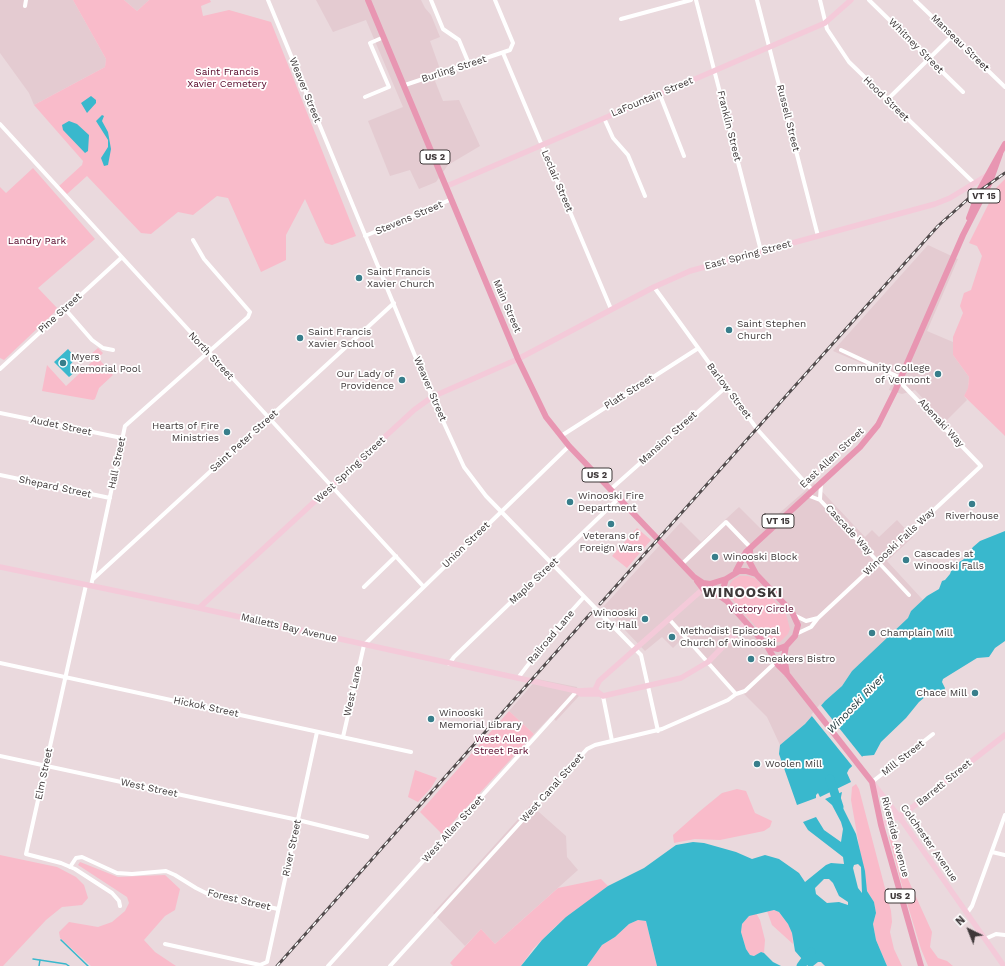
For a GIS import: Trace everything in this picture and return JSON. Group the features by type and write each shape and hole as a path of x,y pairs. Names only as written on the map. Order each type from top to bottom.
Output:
{"main road":[{"name":"Main Street","path":"368,0 405,85 518,359 546,417 569,446 682,564 703,589 717,594 727,601 744,625 767,646 776,662 835,734"},
{"name":"East Allen Street","path":"736,571 746,552 869,437 883,416 963,235 986,176 1005,144"},
{"name":"East Allen Street","path":"963,235 988,188 1000,154"},
{"path":"751,548 749,561 756,574 794,615 798,625 796,634 786,646 784,657 787,674"},
{"path":"736,571 746,570 756,574"},
{"name":"Main Street","path":"694,577 700,582 708,584 726,579 736,571"},
{"path":"726,579 723,589 727,601"},
{"path":"767,646 778,648 786,646"},
{"name":"Colchester Avenue","path":"835,734 867,773 872,782"},
{"name":"Riverside Avenue","path":"872,782 881,825 921,966"}],"street":[{"path":"25,6 26,0"},
{"name":"Weaver Street","path":"268,0 432,397 464,467 475,482 501,511 551,564 642,655 658,731"},
{"path":"431,0 442,27 459,40 469,64"},
{"path":"495,0 513,43 510,50 503,54"},
{"path":"621,19 691,0"},
{"name":"Franklin Street","path":"696,0 761,251"},
{"name":"Russell Street","path":"757,0 818,236"},
{"name":"Hood Street","path":"820,0 825,23 840,51 849,62 974,183"},
{"name":"LaFountain Street","path":"447,186 541,144 660,95 825,23 851,0"},
{"name":"Whitney Street","path":"869,0 963,92"},
{"name":"Manseau Street","path":"915,0 1005,87"},
{"path":"887,100 952,36"},
{"path":"365,97 389,87 370,43 384,37"},
{"name":"Burling Street","path":"405,85 503,54"},
{"name":"Leclair Street","path":"503,54 611,309"},
{"path":"660,95 684,156"},
{"path":"604,118 613,138 626,153 645,196"},
{"name":"North Street","path":"0,124 121,258 423,586"},
{"name":"East Spring Street","path":"518,359 654,287 690,271 935,204 986,176"},
{"name":"Stevens Street","path":"365,236 452,199"},
{"name":"Hall Street","path":"89,586 93,579 122,438 127,424 248,316 250,312 204,260 193,240"},
{"name":"Pine Street","path":"0,369 121,258"},
{"name":"Barlow Street","path":"654,287 697,349 768,442 812,490"},
{"name":"Saint Peter Street","path":"93,579 394,303"},
{"path":"65,309 92,340 107,350 113,350"},
{"name":"Platt Street","path":"561,436 697,349"},
{"path":"841,350 900,380"},
{"name":"West Spring Street","path":"200,608 414,410 432,397 518,359"},
{"name":"Abenaki Way","path":"900,380 981,466"},
{"name":"Mansion Street","path":"611,489 726,387"},
{"name":"Audet Street","path":"0,413 122,438"},
{"name":"Union Street","path":"364,646 423,586 569,446"},
{"name":"Winooski Falls Way","path":"796,634 809,629 818,618 878,561 981,466"},
{"name":"Shepard Street","path":"0,475 110,498"},
{"name":"Cascade Way","path":"820,500 821,482"},
{"name":"Cascade Way","path":"807,495 820,500 909,595"},
{"name":"Maple Street","path":"449,664 454,657 619,498"},
{"path":"682,564 726,522 751,548"},
{"path":"364,587 396,556"},
{"name":"Malletts Bay Avenue","path":"0,567 200,608 364,646 597,694 648,686 681,678 708,662 738,633 744,625"},
{"name":"Elm Street","path":"89,586 66,677 26,854 70,867 112,893 119,901 120,906"},
{"path":"612,741 597,694 599,681 703,589"},
{"name":"Railroad Lane","path":"518,678 558,626 584,597"},
{"path":"794,615 806,621 818,618"},
{"path":"669,619 736,694"},
{"name":"West Lane","path":"343,737 364,646"},
{"name":"West Canal Street","path":"390,966 585,751 595,745 658,731 723,703 736,694 746,691 776,662"},
{"name":"Hickok Street","path":"0,663 411,752"},
{"name":"West Allen Street","path":"328,966 577,691"},
{"name":"River Street","path":"165,944 260,965 265,964 317,732"},
{"name":"Mill Street","path":"872,782 933,734"},
{"name":"Barrett Street","path":"881,825 899,817 1005,735"},
{"name":"West Street","path":"0,756 298,820 367,837"},
{"name":"Colchester Avenue","path":"872,782 899,817 1004,966"},
{"path":"967,913 972,906 1005,815"},
{"path":"992,852 1005,855"},
{"name":"Forest Street","path":"70,867 76,858 82,857 117,873 132,874 166,871 175,874 206,893 278,909"},
{"path":"985,939 996,934 1005,935"}],"shaded area":[{"path":"0,0 73,0 106,59 105,67 34,105 29,93 0,53"},
{"path":"124,0 149,0 137,11"},
{"path":"316,0 421,0 431,15 440,37 430,41 440,69 435,81 443,101 459,100 480,146 448,165 436,182 419,189 410,170 390,176 368,121 403,107 366,20 333,32"},
{"path":"928,245 958,259 927,331 953,342 953,355 969,377 968,389 964,396 967,400 945,422 915,390 902,394 889,390 893,380 891,376 833,351"},
{"path":"814,483 865,537 872,530 879,537 897,520 913,537 887,561 923,600 911,611 909,618 895,632 852,671 842,686 825,701 805,724 780,745 767,717 744,694 733,692 683,638 673,648 662,637 645,651 603,607 681,522 701,542 739,507 761,529"},
{"path":"537,679 577,687 579,696 556,721 551,716 534,734 509,711"},
{"path":"531,805 566,836 567,857 578,870 495,944 481,929 465,946 433,913"}],"green space":[{"name":"Saint Francis Xavier Cemetery","path":"73,0 124,0 137,11 149,0 210,0 211,2 201,6 203,16 229,10 271,22 356,236 332,245 325,243 305,199 286,235 286,260 261,272 228,198 217,196 193,215 178,212 151,234 141,233 87,176 67,194 59,186 82,165 83,161 34,105 105,67 106,59"},
{"name":"Landry Park","path":"33,168 95,239 38,288 58,309 4,360 0,358 0,187 6,193"},
{"path":"1005,179 1005,436 964,396 968,388 969,377 953,355 953,337 963,313 960,306 964,293 971,290 982,256 977,246 969,243 997,187"},
{"path":"98,348 103,353 98,358 113,375 99,388 95,399 93,400 42,391 47,365 66,386 95,359 91,354"},
{"path":"637,528 651,540 627,568 612,556"},
{"name":"Victory Circle","path":"740,576 748,576 756,579 786,614 790,629 788,634 780,642 774,642 764,636 732,599 729,592 730,584 734,579"},
{"name":"West Allen Street Park","path":"509,711 534,734 442,834 420,812"},
{"path":"415,770 437,778 431,788 418,802 408,797"},
{"path":"856,784 859,789 891,911 892,922 890,932 894,949 902,966 887,966 876,940 873,924 876,913 874,902 867,891 851,800 852,787"},
{"path":"737,789 746,791 755,813 772,821 770,827 764,831 720,840 695,839 674,843 673,835 700,811 722,793"},
{"path":"891,836 902,866 932,932 930,947 938,958 947,961 953,966 928,966 921,949 904,893 889,837"},
{"path":"0,855 57,867 76,877 84,885 88,898 82,905 62,907 46,920 3,966 0,966"},
{"path":"80,862 118,877 165,875 180,889 175,910 165,916 144,940 155,952 176,966 91,966 60,938 59,932 69,922 98,927 112,922 125,911 129,903 127,897 78,865"},
{"path":"601,879 608,886 556,926 533,949 521,966 453,966 450,963 481,929 495,944 558,888"},
{"path":"774,910 779,912 788,924 792,933 793,944 772,925 767,911"},
{"path":"756,913 760,920 765,940 764,953 761,952 755,956 750,955 746,949 741,932 742,924 749,916"},
{"path":"638,920 646,921 657,966 587,966 602,945 615,937 629,924"}],"water":[{"path":"91,96 96,100 96,103 87,113 81,103"},
{"path":"102,115 104,116 102,121 108,132 111,149 108,165 104,166 101,158 108,147 108,140 96,121"},
{"path":"69,121 77,124 89,135 88,151 85,153 63,130 62,125"},
{"name":"Myers Memorial Pool","path":"68,349 76,358 70,365 76,371 69,377 54,362"},
{"path":"1005,531 1005,641 995,648 989,657 977,658 943,679 942,682 945,688 944,691 937,695 925,697 881,742 874,755 863,756 849,769 847,773 851,782 820,797 818,793 816,798 797,805 779,754 780,745 805,724 825,701 842,686 852,671 908,618 911,611 927,596 939,589 942,581 945,580 950,574 953,566 964,559 973,547 980,541"},
{"path":"842,792 840,802 856,834 865,871 867,891 874,902 876,913 873,924 876,940 887,966 825,966 821,962 818,962 813,966 808,966 795,951 792,933 788,924 779,912 774,910 749,916 742,924 741,932 746,949 750,955 754,956 761,952 764,953 773,962 781,966 657,966 646,921 638,920 629,924 615,937 602,945 587,966 521,966 542,940 566,917 608,886 644,868 676,845 693,842 704,843 736,852 752,859 765,855 779,859 799,873 805,882 826,865 831,863 844,864 843,857 808,830 803,822 816,817 824,830 841,842 843,829 841,822 832,805 825,799","holes":["858,864 861,867 862,893 858,888 853,868 854,865","824,879 829,879 833,883 839,896 848,902 848,905 839,902 827,903 816,894 815,888"]}],"pier":[{"path":"820,704 863,758 853,767 811,715"}],"waterway":[{"name":"Winooski River","path":"830,779 839,807"},
{"path":"61,940 88,966"},
{"path":"801,966 811,952"},
{"path":"33,959 66,964 69,966"},
{"path":"39,966 40,960"}],"railway":[{"path":"600,604 938,226 968,199 1005,173"},
{"path":"277,966 591,613"}],"place":[{"name":"Saint Francis Xavier Church","path":"359,278"},
{"name":"Saint Stephen Church","path":"729,330"},
{"name":"Saint Francis Xavier School","path":"300,338"},
{"name":"Myers Memorial Pool","path":"63,363"},
{"name":"Community College of Vermont","path":"938,374"},
{"name":"Our Lady of Providence","path":"402,380"},
{"name":"Hearts of Fire Ministries","path":"227,432"},
{"name":"Winooski Fire Department","path":"570,502"},
{"name":"Riverhouse","path":"972,504"},
{"name":"Veterans of Foreign Wars","path":"611,524"},
{"name":"Winooski Block","path":"715,557"},
{"name":"Cascades at Winooski Falls","path":"906,560"},
{"name":"Winooski City Hall","path":"645,619"},
{"name":"Champlain Mill","path":"872,633"},
{"name":"Methodist Episcopal Church of Winooski","path":"672,637"},
{"name":"Sneakers Bistro","path":"751,659"},
{"name":"Chace Mill","path":"975,693"},
{"name":"Winooski Memorial Library","path":"431,719"},
{"name":"Woolen Mill","path":"757,764"}],"district":[{"name":"WINOOSKI","path":"743,593"}]}
